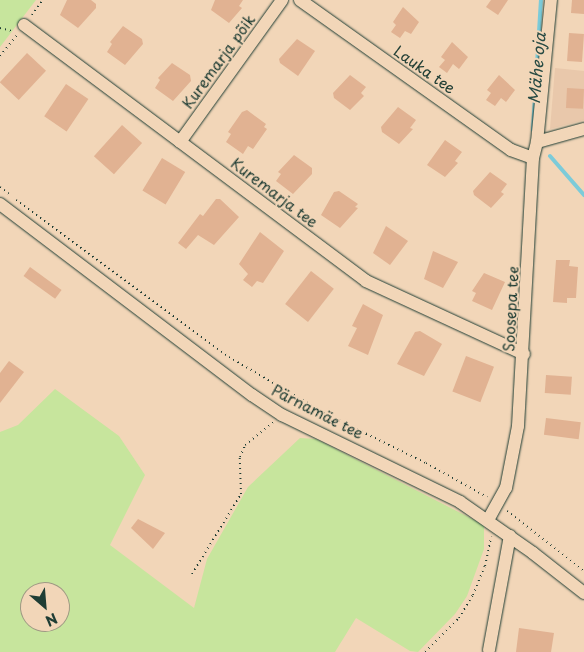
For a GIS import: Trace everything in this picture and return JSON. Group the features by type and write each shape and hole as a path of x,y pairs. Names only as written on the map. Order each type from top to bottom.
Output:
{"street":[{"name":"Kuremarja põik","path":"180,142 282,0"},
{"name":"Lauka tee","path":"300,0 511,150 533,158"},
{"name":"Soosepa tee","path":"493,523 498,504 512,470 524,354 533,158 537,142 552,0"},
{"name":"Kuremarja tee","path":"22,28 180,142 366,282 524,354"},
{"path":"537,142 584,129"},
{"name":"Pärnamäe tee","path":"0,204 219,372 282,415 422,482 493,523 584,593"},
{"path":"489,650 510,536"}],"path":[{"path":"0,28 22,28"},
{"path":"0,187 229,357 330,416 470,486 498,504 584,571"},
{"path":"192,574 240,494 240,457 245,445 282,415"},
{"path":"466,494 470,486"},
{"path":"425,652 459,618 473,594 493,523"}],"shaded area":[{"path":"555,68 584,71 584,120 550,129"}],"green space":[{"path":"0,0 36,0 0,47"},
{"path":"55,389 119,436 145,475 110,545 194,608 207,559 248,487 300,438 316,439 484,525 484,549 467,596 455,614 418,652 410,651 356,618 335,652 0,652 0,432 18,425"}],"building":[{"path":"67,0 91,0 96,4 96,8 78,28 60,15"},
{"path":"215,0 243,0 239,6 242,8 229,23 211,10"},
{"path":"491,0 508,0 498,15 486,7"},
{"path":"572,0 584,0 584,14 571,13"},
{"path":"403,7 419,22 411,34 405,31 400,38 391,32 396,25 393,22"},
{"path":"123,26 142,39 143,44 125,65 107,52 112,44 110,42"},
{"path":"569,33 584,34 582,62 567,61"},
{"path":"297,39 315,51 298,76 280,63 279,59"},
{"path":"452,42 468,57 459,69 453,64 447,73 439,67 445,60 441,57"},
{"path":"27,53 46,71 19,100 0,82"},
{"path":"172,63 190,75 191,81 173,101 155,88 160,80 158,78"},
{"path":"350,75 366,87 361,93 364,96 350,110 334,98 333,93"},
{"path":"499,75 515,90 506,102 501,98 495,106 486,100 491,93 487,90"},
{"path":"66,84 88,99 67,131 44,116"},
{"path":"567,88 584,89 583,109 566,108"},
{"path":"398,107 416,120 410,128 413,129 399,144 382,132 381,127"},
{"path":"247,110 266,124 264,127 267,129 253,149 248,146 243,154 226,142 231,134 228,132 242,112"},
{"path":"122,125 142,143 114,174 94,156"},
{"path":"445,140 462,152 455,161 458,163 445,177 427,165"},
{"path":"294,155 312,168 312,174 293,194 276,181 281,174 278,172"},
{"path":"162,158 185,172 166,204 142,191"},
{"path":"490,172 507,184 501,192 504,194 491,208 474,195 473,191"},
{"path":"339,191 358,204 355,207 358,208 340,228 321,215 334,192"},
{"path":"216,199 220,199 239,217 214,245 198,235 186,249 178,243 200,214 203,216"},
{"path":"386,226 408,241 390,265 373,253"},
{"path":"260,232 284,251 263,283 257,281 252,287 243,280 248,274 239,264"},
{"path":"433,251 458,262 443,288 424,279"},
{"path":"556,260 570,260 569,266 578,267 576,298 567,298 567,303 553,302"},
{"path":"30,267 62,290 55,299 24,276"},
{"path":"311,271 334,289 308,322 285,304"},
{"path":"484,273 505,282 492,310 472,301 476,293 472,291"},
{"path":"363,304 383,315 368,355 348,346 357,328 352,326"},
{"path":"420,331 442,344 424,376 397,364 415,332"},
{"path":"466,356 494,367 480,402 452,391"},
{"path":"9,361 24,372 0,403 0,373"},
{"path":"546,375 572,377 571,395 545,393"},
{"path":"546,418 581,422 579,439 544,435"},
{"path":"138,519 165,533 153,549 131,528"},
{"path":"519,628 554,633 551,652 516,652"}],"waterway":[{"name":"Mähe oja","path":"533,130 541,0"},
{"name":"Mähe oja","path":"550,156 584,195"}]}
